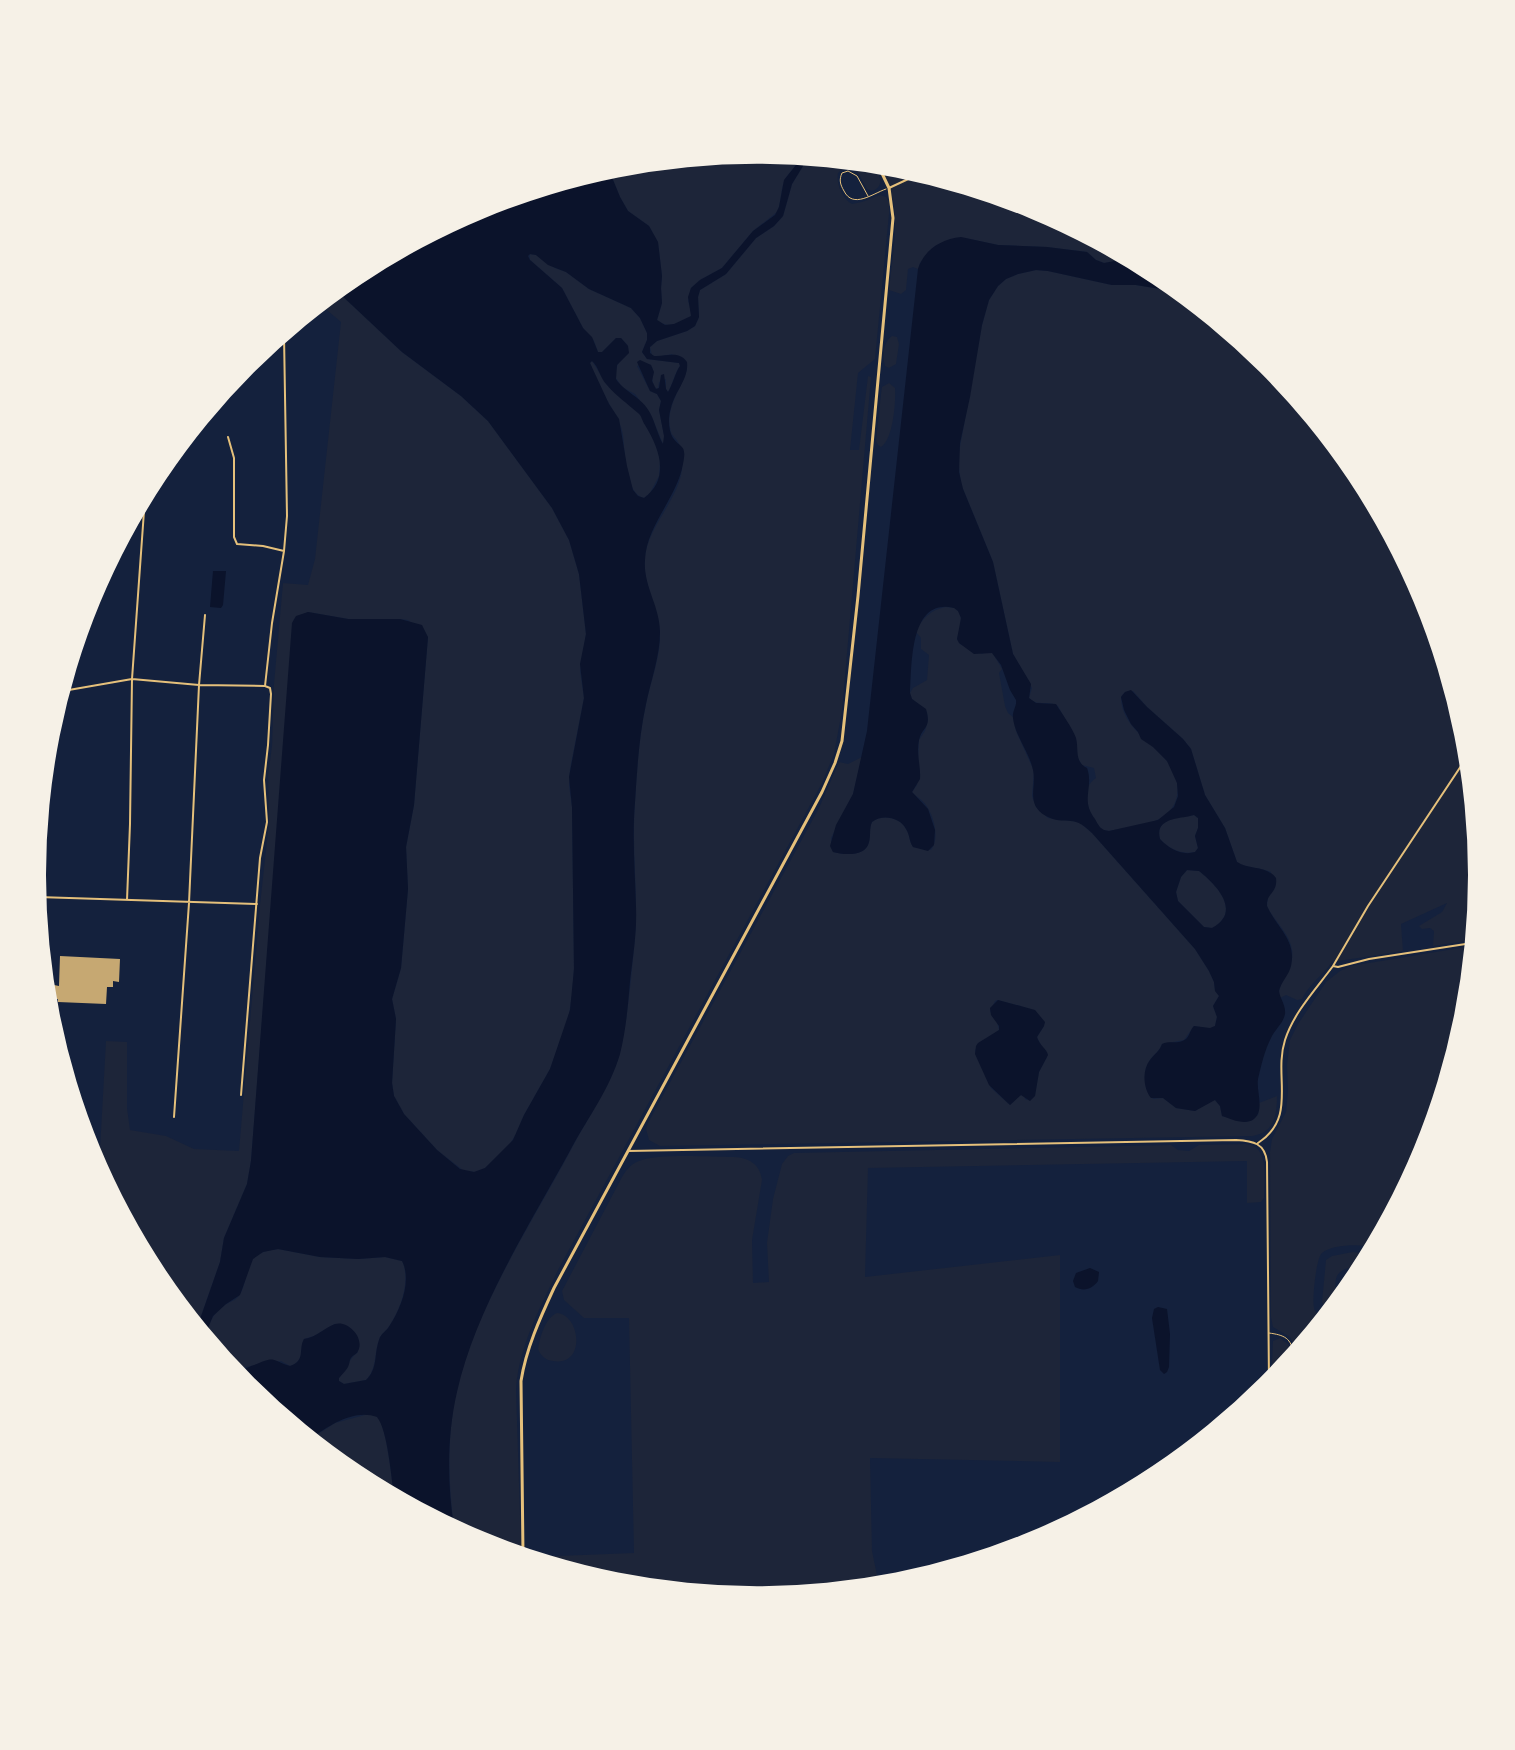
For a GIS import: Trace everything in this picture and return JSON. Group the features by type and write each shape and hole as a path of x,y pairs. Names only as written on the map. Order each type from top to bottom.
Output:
{"street":[{"path":"523,1546 520,1399 523,1363 554,1288 822,792 839,753 846,716 893,218 889,188 883,176"},
{"path":"889,188 906,180"},
{"path":"265,686 287,516 284,345"},
{"path":"228,437 234,458 234,537 237,544 270,547 284,551"},
{"path":"127,900 132,679 144,516"},
{"path":"174,1117 189,903 199,685 206,615"},
{"path":"71,690 132,679 270,688 264,780 267,822 261,849 241,1095"},
{"path":"1258,1143 1273,1130 1281,1110 1282,1058 1288,1033 1304,1004 1333,966 1368,906 1460,768"},
{"path":"47,897 257,904"},
{"path":"1333,966 1338,967 1369,959 1465,944"},
{"path":"628,1151 1236,1140 1258,1143 1265,1152 1267,1162 1269,1368"}],"lane":[{"path":"868,196 855,173 848,171 842,173 840,182 849,199 857,201 889,188"},
{"path":"1269,1333 1289,1339 1292,1344"}],"shaded area":[{"path":"711,166 795,166 784,182 777,212 753,231 722,268 700,280 691,288 688,301 692,314 689,319 673,325 657,320 662,303 658,243 649,226 628,211 613,179 665,170"},
{"path":"795,166 803,166 792,184 783,216 774,226 756,238 726,274 700,290 699,317 695,326 657,341 650,347 650,353 654,356 676,355 687,362 686,374 673,402 669,419 671,435 683,448 684,453 680,476 651,535 645,560 646,579 657,613 660,641 644,716 639,753 634,828 636,926 624,1036 611,1079 506,1266 477,1329 466,1360 454,1408 449,1476 453,1517 393,1485 384,1432 377,1417 360,1415 351,1417 319,1434 289,1410 246,1369 270,1360 290,1366 295,1364 300,1358 304,1339 340,1323 354,1331 360,1346 350,1359 339,1381 344,1384 366,1380 374,1366 380,1338 394,1318 404,1294 406,1277 402,1261 385,1257 358,1259 320,1257 278,1249 263,1252 253,1259 240,1295 213,1316 209,1327 201,1317 220,1262 224,1238 247,1184 251,1161 292,623 296,616 308,612 348,619 400,619 422,625 428,637 414,805 406,847 408,889 401,968 392,999 396,1019 392,1083 394,1096 404,1114 437,1150 460,1169 474,1172 485,1168 513,1140 550,1069 570,1010 574,969 572,807 569,777 584,698 580,664 586,634 579,574 569,540 552,508 488,421 461,396 402,352 344,297 402,259 485,218 573,188 613,179 628,211 649,226 658,242 662,303 657,320 665,325 674,324 691,316 688,297 691,288 700,280 722,268 753,231 775,215 779,207 784,180","holes":["536,255 548,265 566,272 589,289 631,308 640,318 647,333 642,352 647,359 679,363 680,366 668,392 664,374 661,375 659,388 656,389 652,381 654,372 651,365 640,360 637,362 650,391 657,394 661,401 659,410 664,436 663,444 647,408 616,379 617,365 629,353 628,346 621,338 616,338 602,352 598,352 592,337 583,328 562,288 528,256","592,361 611,389 639,414 655,443 660,472 658,481 644,498 638,496 633,490 619,419 609,404 590,363"]},
{"path":"803,166 843,169 838,173 840,190 852,204 880,195 886,197 889,202 875,359 858,373 850,450 859,450 868,376 871,377 842,711 834,754 822,783 558,1270 531,1328 521,1358 516,1389 521,1545 453,1518 450,1477 451,1426 456,1393 465,1361 491,1297 606,1088 620,1052 624,1034 636,929 634,830 639,753 660,639 658,617 646,577 645,556 652,533 681,477 681,450 672,435 669,423 671,407 687,369 672,354 657,357 652,355 650,347 657,341 695,326 699,317 700,290 726,274 756,238 774,226 783,216 792,184"},
{"path":"854,171 879,175 879,186 872,191 867,189 858,173"},
{"path":"885,176 942,188 986,202 1072,237 1117,262 1104,263 1096,260 1087,252 1047,247 998,245 956,238 935,246 920,263 918,269 913,267 908,269 906,290 901,294 889,290 895,227 892,195"},
{"path":"961,237 998,245 1047,247 1087,252 1096,260 1104,263 1116,261 1160,289 1136,285 1112,285 1036,270 1006,279 998,286 989,300 982,325 960,443 959,472 963,489 993,562 1013,654 1031,684 1029,698 1036,703 1056,704 1072,729 1080,762 1087,768 1089,775 1088,806 1099,826 1109,831 1158,820 1174,807 1178,796 1177,783 1167,761 1141,739 1124,710 1121,697 1125,692 1131,690 1191,749 1205,795 1225,828 1237,862 1267,871 1276,878 1275,887 1268,898 1267,906 1285,934 1292,957 1290,969 1279,991 1285,1014 1265,1052 1258,1079 1259,1111 1250,1121 1238,1121 1222,1116 1220,1106 1215,1100 1195,1111 1176,1108 1163,1098 1151,1098 1148,1094 1145,1079 1147,1064 1162,1044 1183,1041 1194,1026 1210,1028 1215,1026 1217,1017 1213,1006 1219,996 1215,991 1214,982 1195,949 1092,833 1079,823 1046,816 1036,806 1033,795 1033,770 1016,731 1013,718 1016,700 1001,665 992,653 974,654 959,643 957,639 961,618 954,608 939,607 928,613 916,636 911,667 910,693 912,699 926,709 928,716 918,745 920,779 912,792 928,809 935,830 934,845 928,851 913,847 907,831 900,822 895,819 881,818 872,822 867,847 859,853 833,852 830,846 836,825 853,794 867,731 918,269 929,251 947,240","holes":["1194,815 1198,818 1195,836 1198,848 1195,852 1176,851 1160,839 1161,827 1170,820","1187,870 1199,871 1219,891 1226,907 1221,922 1212,928 1204,927 1178,901 1176,892 1181,877"]},
{"path":"530,254 566,272 589,289 631,308 640,318 647,333 642,352 647,359 679,363 680,366 668,392 666,379 659,382 658,389 654,387 651,365 644,363 637,366 650,391 657,394 661,401 659,410 665,440 663,444 651,415 635,394 622,387 616,378 618,365 628,346 621,338 616,338 602,352 598,352 594,341 583,328 562,288 530,260"},
{"path":"1036,270 1048,271 1112,285 1136,285 1160,289 1226,340 1260,372 1322,442 1349,480 1395,561 1414,603 1431,646 1444,691 1455,736 1467,828 1468,875 1465,941 1433,946 1434,931 1430,928 1422,929 1419,926 1442,912 1447,903 1401,924 1403,951 1332,962 1302,999 1297,1000 1286,995 1280,998 1280,987 1291,964 1292,950 1285,932 1267,906 1271,872 1237,862 1225,828 1205,795 1191,749 1133,691 1125,692 1121,697 1122,707 1131,724 1172,768 1177,785 1175,802 1164,816 1144,825 1109,831 1102,830 1093,818 1086,796 1090,783 1096,778 1094,768 1082,765 1076,755 1075,737 1058,706 1032,701 1029,698 1032,688 1013,654 993,562 961,484 958,458 982,325 989,300 998,286 1006,279"},
{"path":"344,297 402,352 461,396 488,421 552,508 569,540 579,574 586,634 580,671 584,698 569,785 572,807 574,969 572,996 568,1020 550,1069 508,1147 485,1168 475,1172 464,1171 437,1150 404,1114 394,1096 392,1083 396,1019 392,999 401,968 408,889 406,847 414,805 428,637 408,620 348,619 308,612 294,619 251,1161 247,1184 224,1238 220,1262 201,1317 166,1270 142,1231 100,1145 106,1041 127,1042 127,1108 130,1130 166,1136 194,1149 239,1151 269,822 268,776 283,583 308,585 315,559 341,322 327,310"},
{"path":"892,336 897,337 899,344 896,364 889,368 885,366 884,354 885,345"},
{"path":"592,361 607,385 640,414 657,446 660,460 659,476 650,493 644,498 633,489 621,427 596,380 590,363"},
{"path":"889,383 895,388 894,411 891,429 881,447 876,441 881,394 882,387"},
{"path":"213,571 226,571 221,608 210,607"},
{"path":"945,607 955,608 960,615 961,622 957,639 960,644 982,654 992,652 1002,669 999,673 1005,706 1013,717 1016,731 1034,771 1032,796 1036,807 1048,818 1079,822 1092,833 1195,949 1214,982 1219,996 1213,1006 1217,1017 1215,1026 1210,1029 1194,1026 1184,1040 1162,1044 1147,1065 1145,1075 1146,1085 1153,1099 1163,1098 1176,1108 1195,1111 1215,1100 1220,1106 1222,1116 1246,1122 1258,1115 1259,1103 1277,1096 1275,1117 1265,1131 1252,1136 660,1146 649,1140 646,1129 648,1123 819,808 839,762 848,764 862,757 853,794 831,838 833,852 859,853 867,847 872,822 881,818 891,818 900,822 907,831 913,847 931,850 934,845 935,828 929,810 912,792 917,785 919,740 925,731 928,720 927,712 912,699 910,693 913,688 927,680 929,655 921,649 921,638 916,632 927,616","holes":["995,1001 1021,1006 1044,1026 1037,1037 1047,1057 1039,1072 1035,1094 1026,1100 1023,1095 1018,1096 1010,1105 991,1088 975,1050 999,1030 990,1011"]},
{"path":"1194,815 1198,818 1195,836 1198,848 1196,852 1186,853 1176,850 1167,846 1160,839 1159,832 1165,823 1176,818"},
{"path":"1187,870 1199,871 1224,899 1225,914 1221,922 1212,928 1204,927 1178,901 1176,892 1181,877"},
{"path":"1464,947 1455,1014 1444,1059 1431,1104 1414,1147 1395,1189 1364,1246 1339,1246 1327,1250 1320,1256 1314,1288 1314,1308 1317,1314 1293,1343 1290,1337 1273,1327 1271,1317 1270,1152 1272,1139 1286,1112 1290,1040 1326,982 1351,966"},
{"path":"998,1000 1035,1010 1045,1022 1037,1037 1048,1055 1039,1072 1035,1096 1030,1101 1021,1095 1010,1105 989,1085 975,1054 978,1043 999,1030 990,1008"},
{"path":"1246,1144 1254,1146 1259,1151 1264,1165 1264,1198 1261,1202 1247,1203 1247,1161 868,1168 865,1277 1060,1255 1060,1462 870,1458 872,1551 877,1575 804,1584 758,1586 711,1584 665,1580 619,1572 554,1556 634,1553 629,1318 584,1318 564,1300 562,1291 622,1177 636,1162 671,1156 734,1157 749,1160 756,1166 762,1180 752,1240 753,1283 769,1282 767,1243 773,1199 782,1164 788,1156 794,1153 1171,1145 1178,1150 1189,1151 1199,1145"},
{"path":"278,1249 320,1257 358,1259 385,1257 402,1261 405,1269 404,1294 390,1325 380,1338 374,1366 366,1380 344,1384 339,1381 358,1352 335,1324 304,1339 301,1355 297,1362 290,1366 281,1361 245,1367 209,1327 215,1314 236,1299 240,1293 252,1260 267,1251"},
{"path":"1360,1253 1350,1268 1340,1272 1336,1279 1336,1288 1324,1305 1322,1302 1326,1260 1332,1256"},
{"path":"1090,1268 1099,1272 1098,1281 1088,1289 1075,1287 1073,1281 1076,1273"},
{"path":"1158,1307 1167,1309 1170,1334 1169,1367 1164,1374 1160,1370 1152,1318 1154,1309"},
{"path":"557,1313 565,1316 571,1322 575,1331 575,1349 564,1361 548,1360 538,1349 546,1323"},
{"path":"1280,1338 1289,1347 1272,1365 1273,1341"},
{"path":"365,1415 379,1418 382,1423 392,1485 318,1434 335,1423"}],"building":[{"path":"60,956 120,959 119,982 113,981 113,987 107,987 106,1004 58,1002 56,985 59,986"}]}
